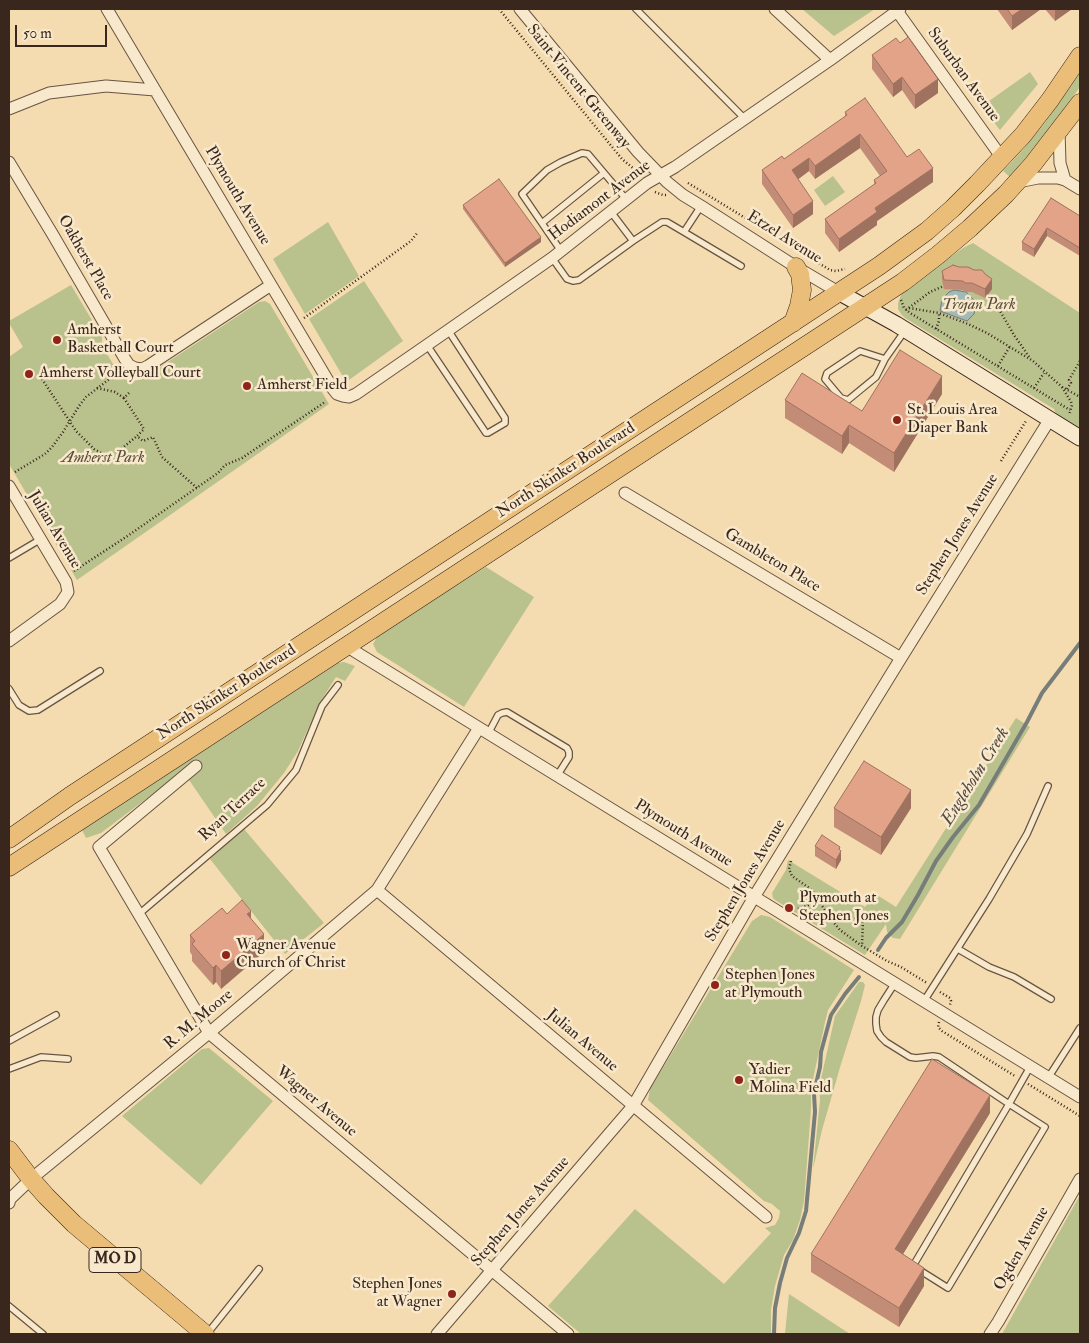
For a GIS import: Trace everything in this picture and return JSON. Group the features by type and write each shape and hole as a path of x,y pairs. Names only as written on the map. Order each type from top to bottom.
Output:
{"main road":[{"name":"North Skinker Boulevard","path":"9,839 70,796 873,271 953,208 1002,158 1023,135 1050,100 1080,56"},
{"name":"North Skinker Boulevard","path":"9,867 903,282 970,228 1016,182 1033,164 1080,103"},
{"path":"793,323 802,290 800,274 796,267"},
{"name":"MO D","path":"9,1150 31,1180 74,1224 206,1334"}],"street":[{"name":"Plymouth Avenue","path":"108,9 332,389 337,394 343,396"},
{"name":"Etzel Avenue","path":"520,9 638,152 674,188 796,267 905,330 1080,438"},
{"path":"775,9 830,60"},
{"name":"Hodiamont Avenue","path":"343,396 356,394 427,345 556,254 642,186 675,167 830,60 898,10"},
{"name":"Suburban Avenue","path":"898,10 1002,158"},
{"path":"9,109 49,93 106,86 155,90"},
{"path":"1060,130 1060,163 1065,180"},
{"name":"Oakherst Place","path":"9,162 125,360 135,368 148,366 271,285"},
{"path":"1016,182 1047,178 1065,180 1080,189"},
{"name":"Stephen Jones Avenue","path":"437,1334 633,1106 754,897 1050,419"},
{"name":"Julian Avenue","path":"9,486 66,582 68,592 60,604 9,641"},
{"name":"Gambleton Place","path":"625,493 901,658"},
{"name":"Plymouth Avenue","path":"346,646 1080,1098"},
{"name":"R. M. Moore","path":"9,1203 10,1199 31,1180 209,1034 377,890 483,731"},
{"name":"Wagner Avenue","path":"196,766 99,847 209,1034 568,1334"},
{"name":"Julian Avenue","path":"377,890 766,1217"},
{"name":"Ogden Avenue","path":"990,1334 1080,1178"}],"lane":[{"path":"636,9 744,118"},
{"path":"626,199 588,154 582,154 561,162 547,170 522,194 542,223 567,279 573,281 579,280 662,222 667,222 741,266"},
{"path":"542,223 604,173"},
{"path":"684,232 701,206"},
{"path":"611,212 633,241"},
{"path":"427,345 486,433 505,423 505,418 448,330"},
{"path":"885,359 860,351 827,374 825,379 841,398 848,400 876,377 885,359 905,330"},
{"path":"9,558 40,540"},
{"path":"9,689 19,705 29,712 38,710 100,671"},
{"name":"Ryan Terrace","path":"139,914 267,805 296,770 322,706 338,685"},
{"path":"483,731 498,715 507,712 566,748 569,752 569,757 557,776"},
{"path":"924,1001 989,899 1027,834 1048,786"},
{"path":"958,949 989,967 1014,977 1051,999"},
{"path":"895,983 878,1010 876,1017 877,1031 886,1042 916,1058 939,1057 1010,1104 1045,1127 948,1288 913,1266 1010,1104 1030,1066"},
{"path":"9,1041 56,1014"},
{"path":"1048,1078 1080,1028"},
{"path":"9,1069 41,1058 68,1059"},
{"path":"206,1334 259,1269"},
{"path":"9,1306 43,1334"}],"path":[{"name":"Saint Vincent Greenway","path":"499,9 622,159 643,178"},
{"path":"685,181 830,270 842,270 851,266"},
{"path":"651,188 663,195 669,194"},
{"path":"294,325 411,241 418,232"},
{"path":"908,309 922,297 937,288 953,284"},
{"path":"978,289 996,304 1014,335 1033,361 1062,387 1080,397"},
{"path":"899,299 908,309 936,329 1070,410 1071,402 1062,387"},
{"path":"908,309 939,313 975,327 1033,361"},
{"path":"936,329 939,313"},
{"path":"998,366 1010,346"},
{"path":"1067,389 1071,382 1069,380 1080,361"},
{"path":"45,368 43,369 48,376 42,379 70,421 90,446 99,453 109,456 119,452 144,429 124,398 108,389 97,388"},
{"path":"1034,388 1044,372"},
{"path":"16,472 45,454 60,437 86,397 116,374"},
{"path":"124,398 129,393"},
{"path":"74,571 218,474 226,465 242,458 325,402"},
{"path":"135,415 139,412"},
{"path":"1001,461 1026,422"},
{"path":"137,436 143,441 153,437 162,457 197,488"},
{"path":"795,854 789,866 792,876 812,890 836,926 862,946 928,984"},
{"path":"795,911 819,901"},
{"path":"827,912 863,920 862,946"},
{"path":"939,991 950,998 951,1001 948,1007"},
{"path":"939,1022 938,1027 942,1030 1014,1075"},
{"path":"1030,1085 1080,1116"}],"green space":[{"path":"802,9 875,9 834,36"},
{"path":"1030,72 1038,84 1000,130 982,106"},
{"path":"1080,73 1080,87 1010,177 1003,171 1044,124"},
{"path":"833,176 845,192 825,206 814,190"},
{"path":"328,222 359,276 305,314 273,259"},
{"name":"Trojan Park","path":"973,243 1080,313 1080,429 1056,414 1054,409 905,318 898,309 898,303 904,291 963,248"},
{"path":"364,281 403,341 349,380 345,380 309,319"},
{"name":"Amherst Park","path":"71,285 102,337 102,346 118,372 126,379 132,381 145,377 259,302 265,301 270,304 329,404 77,580 9,464 9,357 23,347 9,321"},
{"path":"486,567 534,597 464,707 377,652 373,644 377,637 385,630"},
{"path":"344,662 355,666 345,681 336,677 319,704 298,751 284,773 257,806 226,834 183,771 101,833 86,838 82,830 338,663"},
{"path":"1016,718 1030,727 900,939 893,938 887,932 886,924 865,955 773,898 772,893 786,870 788,860 865,907 874,893 896,907"},
{"path":"244,829 324,923 285,954 210,859"},
{"path":"761,915 770,917 854,970 828,1010 825,1022 811,1089 804,1201 800,1220 793,1240 784,1255 775,1286 771,1310 771,1334 581,1334 548,1306 635,1209 724,1284 771,1233 765,1228 775,1225 779,1218 780,1211 772,1204 764,1201 648,1100 650,1089 752,921"},
{"path":"859,982 863,982 865,985 822,1130 813,1169 820,1100 819,1088 835,1016"},
{"path":"209,1048 273,1101 201,1185 122,1116 202,1049"},
{"path":"1080,1195 1080,1334 1002,1334"},
{"path":"789,1294 850,1334 785,1334"}],"water":[{"path":"954,290 966,292 974,300 974,314 967,321 940,311 942,299"}],"building":[{"path":"1007,9 1022,9 1012,16"},
{"path":"908,37 938,79 915,95 902,77 893,84 872,55 896,38 900,43"},
{"path":"865,98 907,157 919,149 933,168 875,208 877,212 839,239 825,219 876,183 874,180 887,171 860,134 815,166 809,158 792,170 813,201 793,215 762,170 782,156 784,159 847,115 845,112"},
{"path":"499,179 541,237 505,263 463,205"},
{"path":"1051,198 1080,216 1080,248 1047,228 1034,249 1022,242"},
{"path":"953,265 982,270 992,279 985,289 963,281 944,280 942,271"},
{"path":"900,350 942,376 894,453 849,425 842,436 785,400 802,373 862,411"},
{"path":"864,761 911,790 881,837 834,808"},
{"path":"822,835 840,847 841,851 836,860 815,846"},
{"path":"242,900 251,911 247,914 264,934 221,971 216,965 213,968 192,944 195,941 190,935 222,908 227,914"},
{"path":"932,1059 990,1095 895,1249 924,1268 899,1308 811,1254"}],"waterway":[{"name":"Engleholm Creek","path":"878,950 886,938 902,922 936,861 979,805 1042,693 1080,643"},
{"name":"Engleholm Creek","path":"774,1334 775,1308 780,1283 787,1258 799,1233 806,1211 815,1112 814,1093 820,1067 821,1052 831,1015 859,977"}],"place":[{"name":"Amherst Basketball Court","path":"57,340"},
{"name":"Amherst Volleyball Court","path":"29,374"},
{"name":"Amherst Field","path":"247,386"},
{"name":"St. Louis Area Diaper Bank","path":"897,420"},
{"name":"Plymouth at Stephen Jones","path":"789,908"},
{"name":"Wagner Avenue Church of Christ","path":"226,955"},
{"name":"Stephen Jones at Plymouth","path":"715,985"},
{"name":"Yadier Molina Field","path":"739,1080"},
{"name":"Stephen Jones at Wagner","path":"452,1294"}]}
